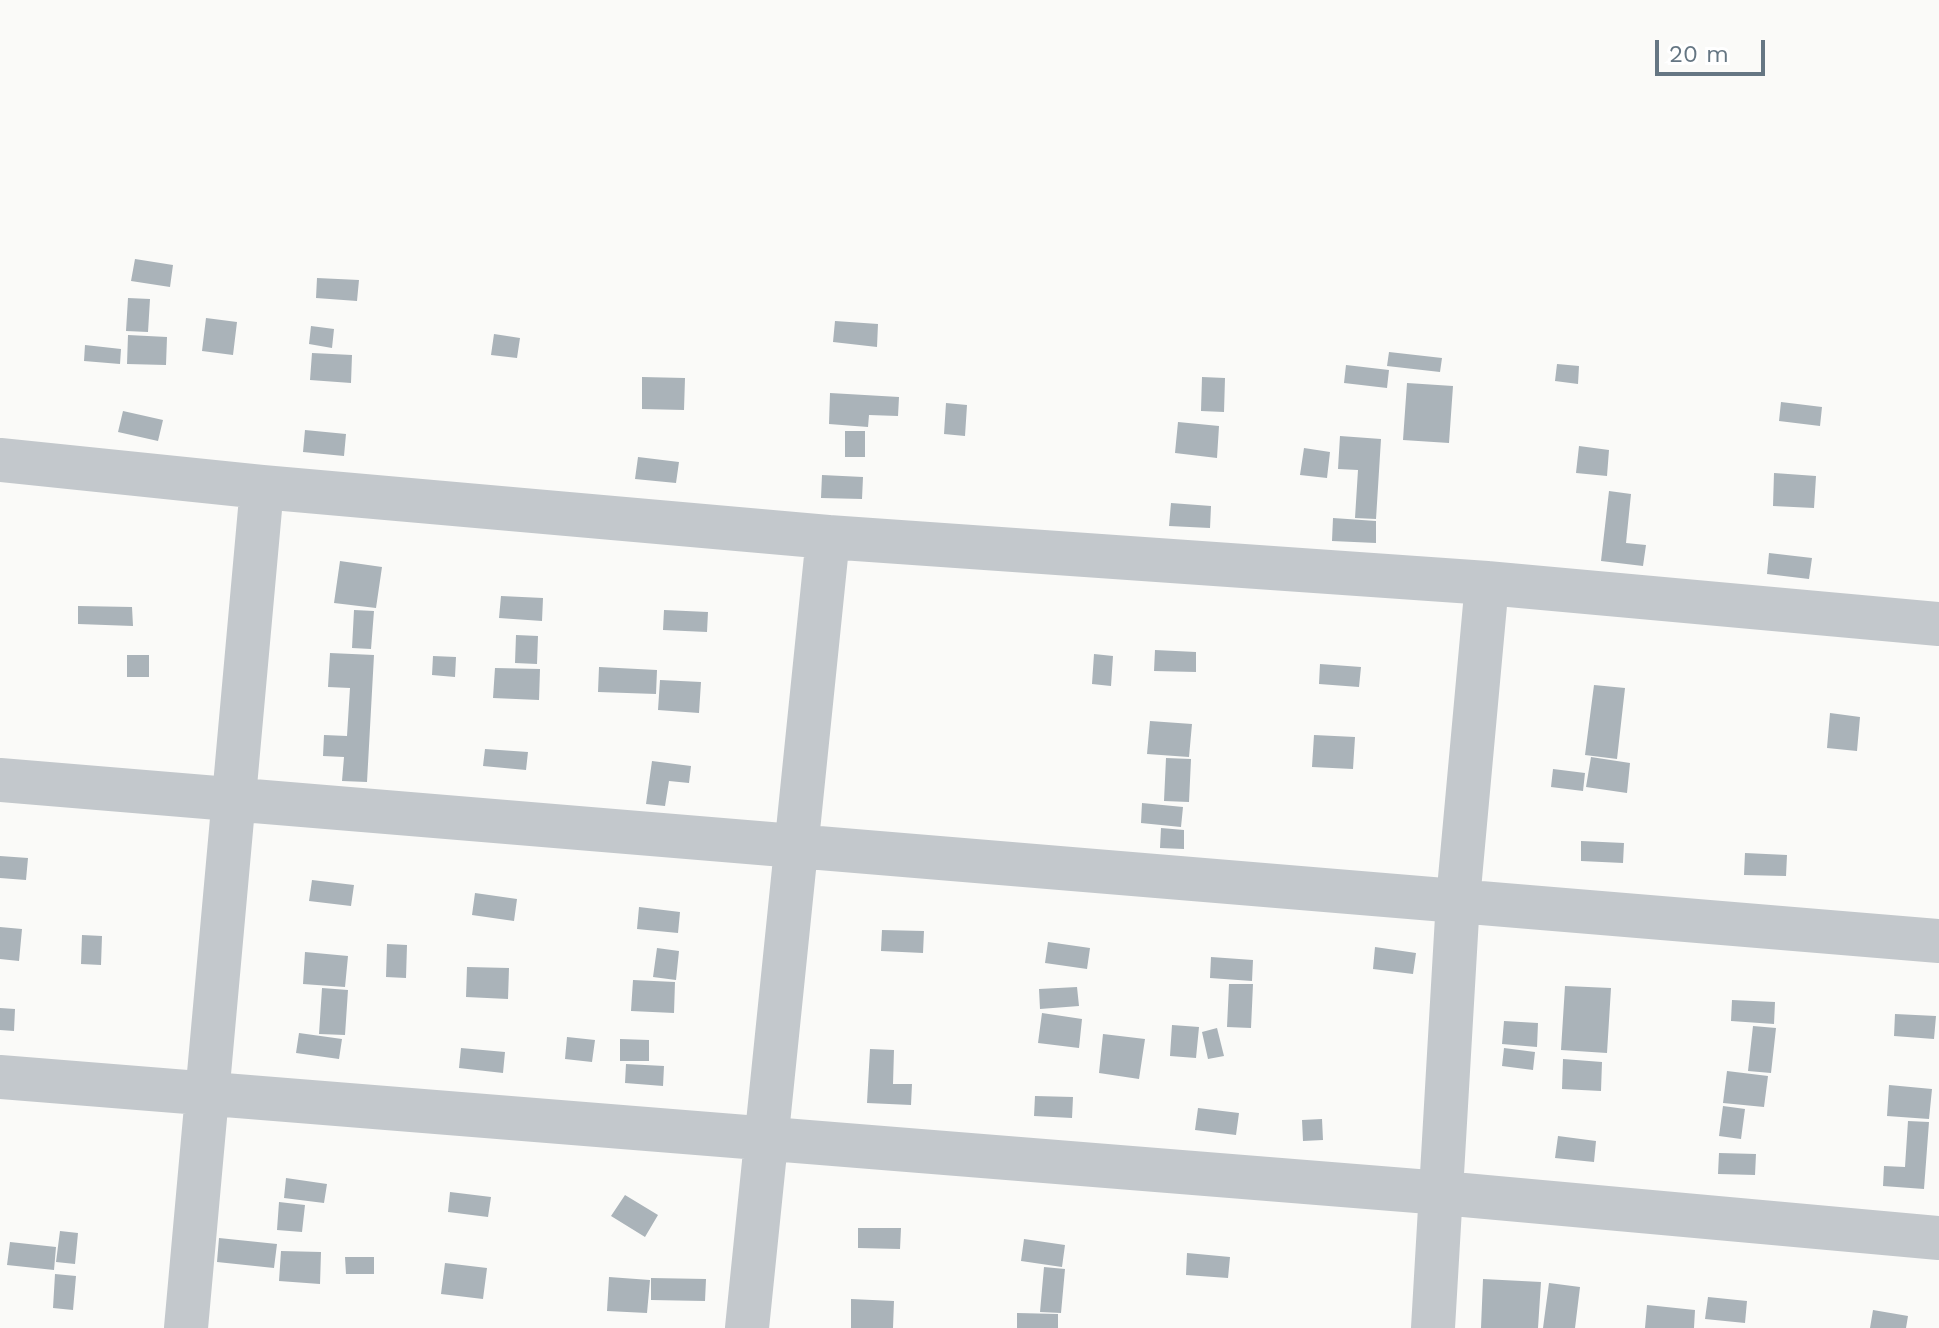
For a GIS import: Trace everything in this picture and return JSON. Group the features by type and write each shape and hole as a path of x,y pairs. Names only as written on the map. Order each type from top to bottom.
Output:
{"street":[{"path":"0,460 262,487 828,537 1487,583 1939,624"},
{"path":"186,1328 262,487"},
{"path":"747,1328 828,537"},
{"path":"1433,1328 1458,900 1487,583"},
{"path":"0,780 1939,941"},
{"path":"0,1077 1442,1193 1939,1238"}],"building":[{"path":"135,259 173,265 170,287 131,281"},
{"path":"317,278 359,280 357,301 316,298"},
{"path":"128,298 150,299 148,332 126,331"},
{"path":"206,318 237,322 233,355 202,351"},
{"path":"835,321 878,324 877,347 833,342"},
{"path":"311,326 334,329 332,348 309,344"},
{"path":"494,334 520,338 517,358 491,355"},
{"path":"128,335 167,337 166,365 127,364"},
{"path":"85,345 121,349 120,364 84,361"},
{"path":"1389,352 1442,358 1440,372 1387,366"},
{"path":"312,353 352,355 351,383 310,380"},
{"path":"1557,364 1579,366 1578,384 1555,381"},
{"path":"1346,365 1389,370 1387,388 1344,383"},
{"path":"642,377 685,378 684,410 642,409"},
{"path":"1202,377 1225,378 1224,412 1201,411"},
{"path":"1407,383 1453,386 1449,443 1403,440"},
{"path":"830,393 899,397 898,416 869,415 868,427 829,424"},
{"path":"1781,402 1822,407 1820,426 1779,421"},
{"path":"946,403 967,405 965,436 944,434"},
{"path":"123,411 163,420 158,441 118,432"},
{"path":"1178,422 1219,426 1217,458 1175,453"},
{"path":"305,430 346,434 344,456 303,452"},
{"path":"845,431 865,431 865,457 845,457"},
{"path":"1340,436 1381,439 1376,519 1355,518 1358,470 1338,469"},
{"path":"1579,446 1609,450 1607,476 1576,473"},
{"path":"1304,448 1330,452 1327,478 1300,475"},
{"path":"638,457 679,462 676,483 635,479"},
{"path":"1774,473 1816,476 1814,508 1773,506"},
{"path":"822,475 863,477 862,499 821,498"},
{"path":"1609,491 1631,494 1626,543 1646,545 1643,566 1601,561"},
{"path":"1171,503 1211,506 1210,528 1169,526"},
{"path":"1333,518 1376,521 1376,543 1332,541"},
{"path":"1769,553 1812,558 1809,579 1767,574"},
{"path":"340,561 382,567 376,608 334,603"},
{"path":"501,596 543,598 542,621 499,618"},
{"path":"78,606 132,607 133,626 78,624"},
{"path":"354,610 374,611 371,649 352,648"},
{"path":"664,610 708,612 707,632 663,630"},
{"path":"516,635 538,636 537,664 515,663"},
{"path":"1155,650 1196,652 1196,672 1154,671"},
{"path":"330,653 374,655 367,782 342,781 344,757 323,756 324,735 347,736 350,688 328,687"},
{"path":"1094,654 1113,656 1111,686 1092,684"},
{"path":"127,655 149,655 149,677 127,677"},
{"path":"433,656 456,657 455,677 432,675"},
{"path":"1320,664 1361,667 1359,687 1319,684"},
{"path":"599,667 657,670 656,694 598,692"},
{"path":"495,668 540,669 539,700 493,698"},
{"path":"660,680 701,682 699,713 658,710"},
{"path":"1594,685 1625,688 1617,759 1585,755"},
{"path":"1830,713 1860,717 1857,751 1827,748"},
{"path":"1150,721 1192,724 1189,757 1147,754"},
{"path":"1314,735 1355,737 1353,769 1312,767"},
{"path":"485,749 528,752 526,770 483,766"},
{"path":"1591,757 1630,763 1627,793 1586,787"},
{"path":"1166,758 1191,759 1189,802 1164,801"},
{"path":"652,761 691,766 689,783 669,781 665,806 646,804"},
{"path":"1553,769 1585,773 1583,791 1551,787"},
{"path":"1142,803 1183,807 1181,827 1141,823"},
{"path":"1161,828 1184,830 1184,849 1160,848"},
{"path":"1581,841 1624,843 1623,863 1581,861"},
{"path":"1745,853 1787,855 1786,876 1744,875"},
{"path":"0,856 28,858 26,880 0,878"},
{"path":"312,880 354,885 351,906 309,901"},
{"path":"475,893 517,899 514,921 472,915"},
{"path":"639,907 680,912 678,933 637,929"},
{"path":"0,927 22,929 19,961 0,959"},
{"path":"882,930 924,931 923,953 881,951"},
{"path":"82,935 102,936 101,965 81,964"},
{"path":"1048,942 1090,948 1087,969 1045,963"},
{"path":"387,944 407,945 406,978 386,977"},
{"path":"1375,947 1416,953 1413,974 1373,969"},
{"path":"657,948 679,951 676,980 653,977"},
{"path":"305,952 348,956 345,987 303,984"},
{"path":"1211,957 1253,960 1252,981 1210,978"},
{"path":"467,967 509,968 508,999 466,997"},
{"path":"633,980 675,982 674,1013 631,1011"},
{"path":"1229,984 1253,984 1251,1028 1227,1027"},
{"path":"1565,986 1611,988 1607,1053 1561,1050"},
{"path":"1077,987 1079,1006 1040,1009 1039,989"},
{"path":"322,988 348,990 345,1035 319,1034"},
{"path":"1732,1000 1775,1002 1774,1024 1731,1021"},
{"path":"0,1008 15,1009 14,1031 0,1030"},
{"path":"1042,1013 1082,1019 1079,1048 1038,1043"},
{"path":"1895,1014 1936,1016 1934,1039 1894,1036"},
{"path":"1504,1021 1538,1023 1537,1047 1502,1044"},
{"path":"1172,1025 1199,1027 1196,1058 1170,1056"},
{"path":"1753,1026 1776,1028 1771,1073 1748,1071"},
{"path":"1217,1028 1224,1056 1208,1059 1202,1032"},
{"path":"299,1033 342,1039 339,1059 296,1053"},
{"path":"1103,1034 1145,1039 1139,1079 1099,1073"},
{"path":"567,1037 595,1040 592,1062 565,1059"},
{"path":"620,1039 649,1040 649,1061 620,1061"},
{"path":"461,1048 505,1052 503,1073 459,1068"},
{"path":"1504,1048 1535,1052 1533,1070 1502,1066"},
{"path":"870,1049 894,1050 893,1084 912,1084 911,1105 867,1103"},
{"path":"1563,1059 1602,1062 1601,1091 1562,1089"},
{"path":"626,1064 664,1066 663,1086 625,1083"},
{"path":"1727,1071 1768,1076 1764,1107 1723,1103"},
{"path":"1889,1085 1932,1089 1929,1119 1887,1116"},
{"path":"1035,1096 1073,1097 1072,1118 1034,1116"},
{"path":"1723,1106 1745,1109 1741,1139 1719,1136"},
{"path":"1198,1108 1239,1113 1236,1135 1195,1130"},
{"path":"1322,1119 1323,1140 1303,1141 1302,1120"},
{"path":"1908,1121 1929,1122 1924,1189 1883,1186 1884,1166 1905,1167"},
{"path":"1558,1136 1596,1141 1594,1162 1555,1158"},
{"path":"1719,1153 1756,1154 1755,1175 1718,1174"},
{"path":"286,1178 327,1184 324,1203 284,1198"},
{"path":"450,1192 491,1197 488,1217 448,1212"},
{"path":"625,1195 658,1215 645,1237 611,1216"},
{"path":"279,1202 305,1205 302,1232 277,1230"},
{"path":"858,1228 901,1228 900,1249 858,1248"},
{"path":"60,1231 78,1233 75,1264 56,1262"},
{"path":"219,1238 277,1244 274,1268 217,1262"},
{"path":"1024,1239 1065,1245 1062,1267 1021,1261"},
{"path":"10,1242 56,1247 54,1270 7,1265"},
{"path":"281,1251 321,1252 320,1284 279,1281"},
{"path":"1187,1253 1230,1257 1228,1278 1186,1275"},
{"path":"345,1257 374,1257 374,1274 346,1274"},
{"path":"445,1263 487,1268 483,1299 441,1294"},
{"path":"1044,1267 1065,1269 1061,1313 1040,1312"},
{"path":"55,1274 76,1276 73,1310 53,1308"},
{"path":"609,1277 650,1280 647,1313 607,1311"},
{"path":"651,1278 706,1279 705,1301 651,1300"},
{"path":"1483,1279 1541,1282 1538,1328 1481,1328"},
{"path":"1549,1283 1580,1287 1575,1328 1543,1328"},
{"path":"1708,1297 1747,1301 1745,1323 1705,1319"},
{"path":"851,1299 894,1301 893,1328 851,1328"},
{"path":"1647,1305 1695,1310 1694,1328 1645,1328"},
{"path":"1873,1310 1908,1316 1906,1328 1870,1328"},
{"path":"1017,1313 1058,1314 1058,1328 1017,1328"}]}
